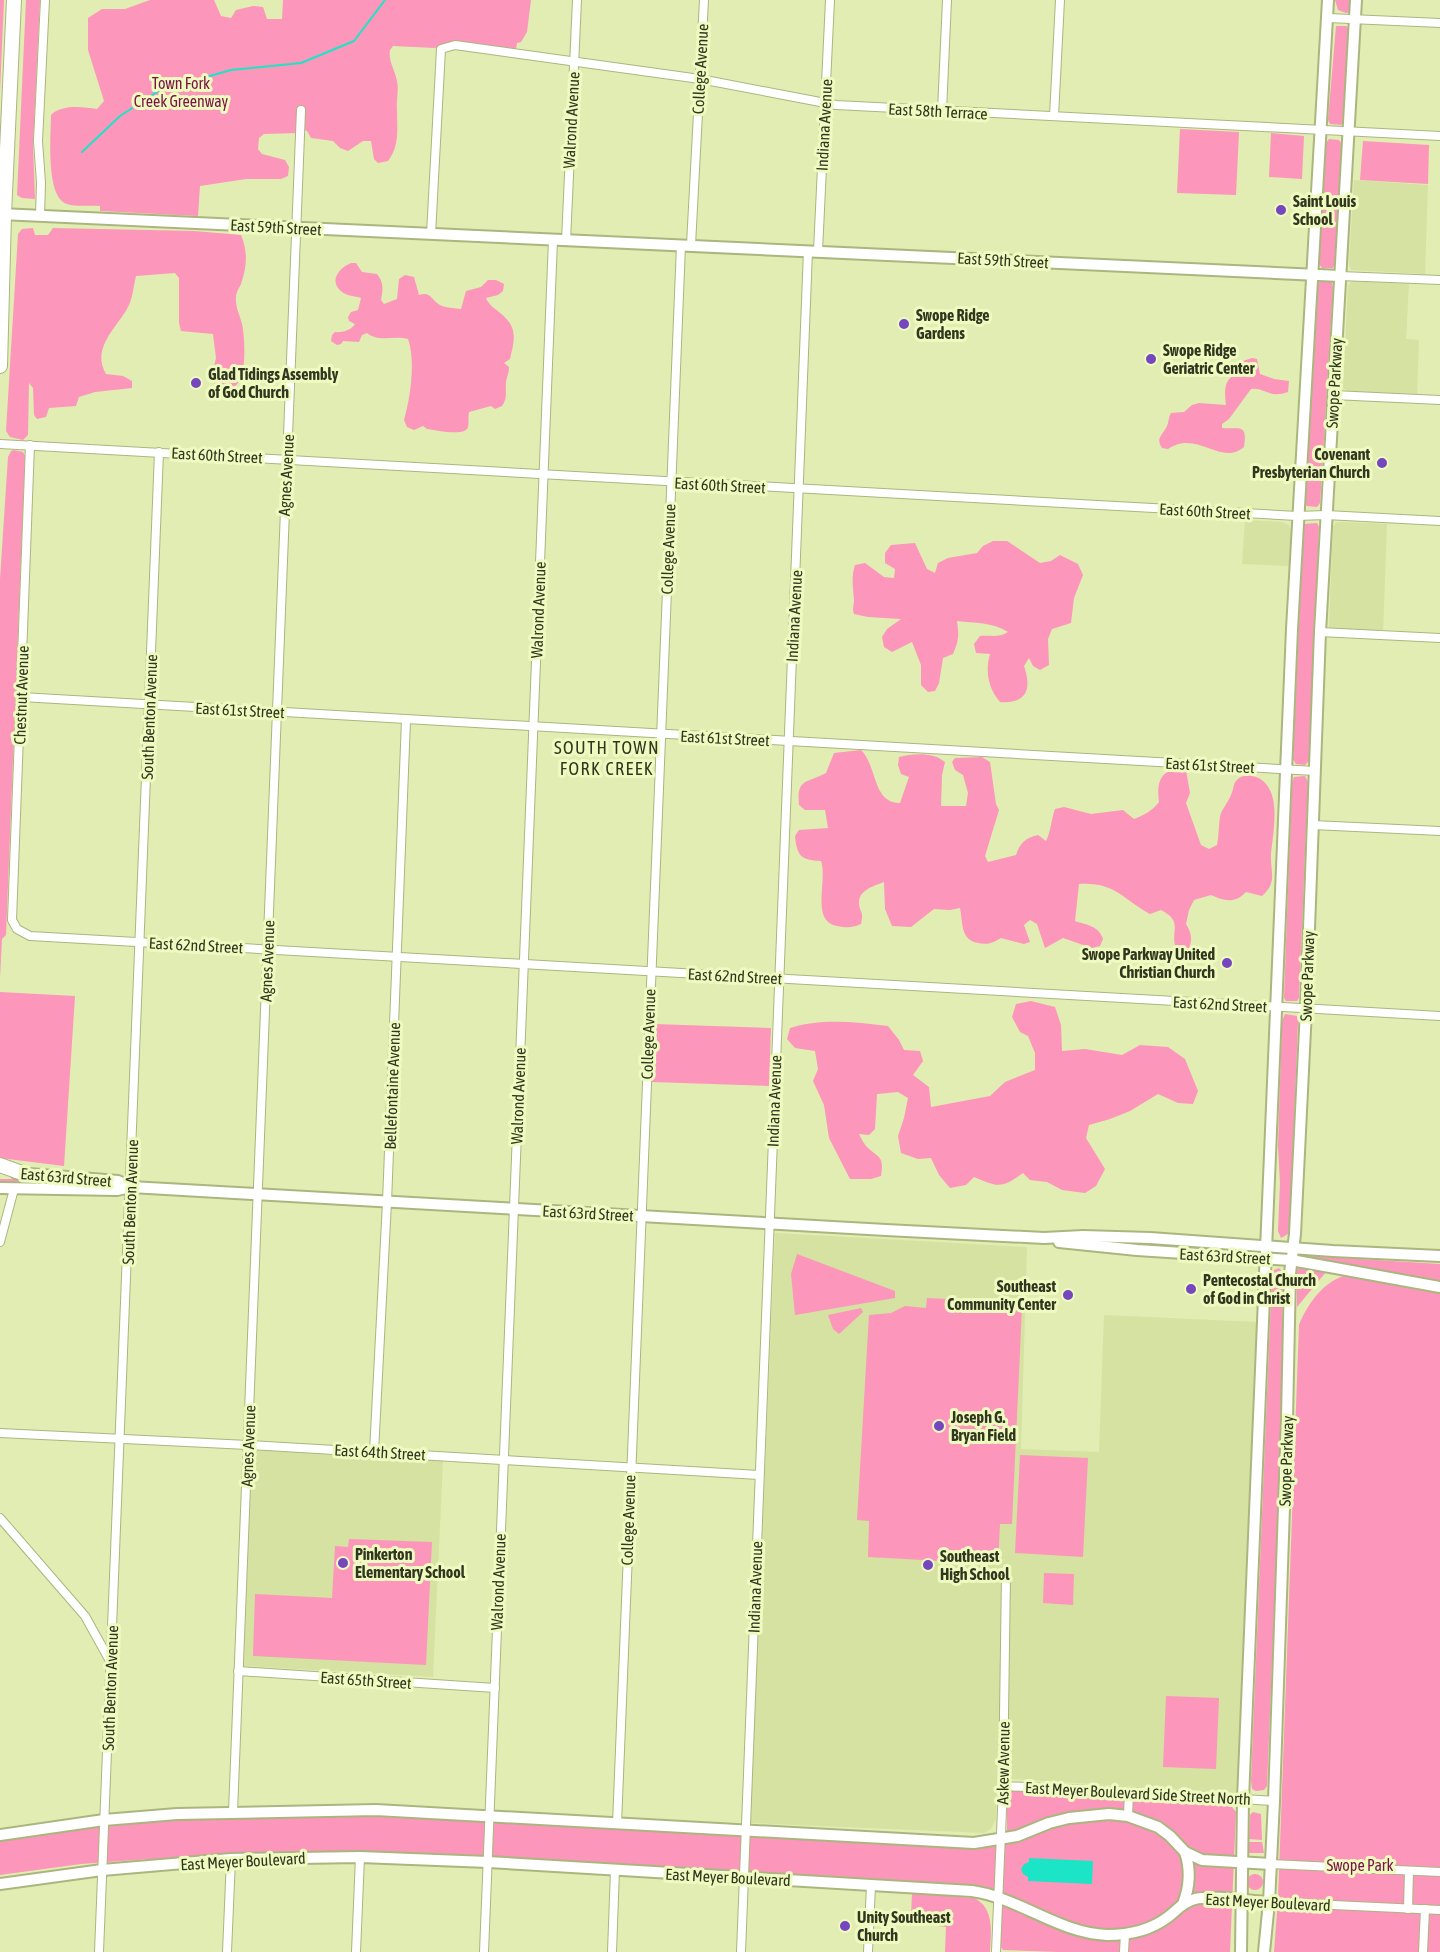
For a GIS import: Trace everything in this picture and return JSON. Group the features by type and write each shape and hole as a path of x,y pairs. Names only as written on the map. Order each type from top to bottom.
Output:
{"highway":[{"path":"0,366 2,214 14,0"},
{"path":"0,1165 22,1173"}],"main road":[{"name":"Swope Parkway","path":"1241,1952 1244,1863 1243,1799 1285,769 1297,516 1328,0"},
{"name":"Swope Parkway","path":"1264,1952 1274,1801 1291,1260 1306,1009 1320,632 1356,0"},
{"name":"East 59th Street","path":"2,214 1340,276"},
{"name":"East 63rd Street","path":"0,1172 118,1181 131,1187"},
{"name":"East 63rd Street","path":"0,1188 117,1190 131,1187 1044,1238 1083,1236 1139,1238 1440,1256"},
{"name":"East 63rd Street","path":"1044,1238 1061,1243 1137,1250 1291,1260 1440,1287"},
{"path":"0,1835 104,1820 233,1812 376,1810 971,1843 1017,1836 1049,1823 1069,1818 1109,1814 1128,1816 1158,1827 1185,1852 1202,1860 1271,1864"},
{"path":"1183,1904 1189,1879 1185,1852"},
{"name":"East Meyer Boulevard","path":"0,1884 102,1870 231,1859 360,1857 488,1862 972,1891 1018,1904 1059,1925 1107,1935 1143,1931 1158,1924 1183,1904 1196,1899 1269,1902"}],"street":[{"path":"40,216 38,141 45,0"},
{"name":"Walrond Avenue","path":"566,241 577,0"},
{"name":"College Avenue","path":"617,1824 671,482 704,0"},
{"name":"Indiana Avenue","path":"741,1952 800,489 830,0"},
{"path":"942,111 947,0"},
{"path":"1054,116 1060,0"},
{"path":"1328,18 1440,23"},
{"name":"East 58th Terrace","path":"431,234 441,49 454,45 700,79 825,104 1440,136"},
{"name":"Agnes Avenue","path":"233,1812 302,110"},
{"name":"Walrond Avenue","path":"484,1952 553,240"},
{"name":"East 59th Street","path":"1340,276 1440,280"},
{"path":"1333,395 1440,400"},
{"name":"East 60th Street","path":"0,444 1297,516 1326,515 1440,521"},
{"name":"Chestnut Avenue","path":"30,446 12,920 17,929 30,936"},
{"name":"South Benton Avenue","path":"99,1952 159,452"},
{"path":"1320,632 1440,638"},
{"name":"East 61st Street","path":"21,697 1315,771"},
{"name":"Bellefontaine Avenue","path":"374,1452 387,1202 406,720"},
{"path":"1313,825 1440,831"},
{"name":"East 62nd Street","path":"30,936 1440,1016"},
{"path":"0,1242 14,1189"},
{"name":"East 64th Street","path":"0,1433 503,1459 759,1475"},
{"path":"0,1518 84,1616 111,1662"},
{"name":"Askew Avenue","path":"996,1952 1003,1786 1006,1574"},
{"name":"East 65th Street","path":"238,1671 495,1688"},
{"name":"East Meyer Boulevard Side Street North","path":"1003,1786 1130,1791 1274,1801"},
{"path":"1128,1816 1130,1791"},
{"path":"356,1952 360,1857"},
{"path":"227,1952 231,1859"},
{"path":"1271,1864 1440,1872"},
{"path":"612,1952 615,1870"},
{"path":"1408,1909 1409,1871"},
{"path":"868,1952 871,1885"},
{"name":"East Meyer Boulevard","path":"1269,1902 1440,1910"},
{"path":"1423,1952 1425,1909"},
{"path":"1124,1952 1125,1934"}],"shaded area":[{"path":"1354,180 1428,185 1425,274 1351,270 1349,264"},
{"path":"1352,281 1409,284 1406,339 1419,340 1417,394 1348,391 1343,388 1348,286"},
{"path":"1245,520 1282,522 1289,525 1291,532 1289,566 1242,564"},
{"path":"1341,522 1387,524 1383,633 1333,630 1329,627 1333,526"},
{"name":"Southeast High School","path":"775,1233 1027,1247 1021,1449 1099,1452 1104,1315 1257,1322 1237,1793 997,1778 996,1819 991,1829 984,1833 750,1823"},
{"name":"Pinkerton Elementary School","path":"255,1450 443,1461 433,1677 244,1666 251,1454"}],"green space":[{"path":"0,0 4,0 0,91"},
{"path":"26,0 40,0 33,146 35,199 22,198 17,195"},
{"name":"Town Fork Creek Greenway","path":"150,0 214,0 221,16 231,18 236,10 253,6 263,7 267,19 282,19 283,0 531,0 527,32 521,42 517,43 516,49 454,42 435,48 393,46 390,54 398,85 397,130 396,143 388,161 378,163 374,159 371,141 363,141 348,151 340,148 333,141 311,138 307,131 298,127 297,133 264,134 259,138 258,149 262,154 285,160 289,167 288,176 281,179 246,179 200,186 198,216 100,211 100,206 67,204 60,199 52,178 51,115 67,108 97,109 104,101 88,50 88,18 102,9 125,9"},
{"path":"1335,0 1351,0 1351,12 1338,10"},
{"path":"1336,26 1346,26 1349,29 1344,122 1341,125 1330,124 1328,120"},
{"path":"1180,129 1239,132 1236,195 1177,193"},
{"path":"1271,133 1304,136 1302,179 1269,177"},
{"path":"1329,139 1339,140 1343,146 1335,264 1333,268 1322,268 1319,264 1326,143"},
{"path":"1363,141 1429,145 1428,184 1360,180"},
{"path":"33,228 35,235 48,235 53,228 194,231 241,235 246,259 236,297 244,340 244,362 239,381 234,387 227,389 211,380 216,358 213,334 181,331 179,278 175,273 136,276 129,305 107,339 101,356 106,374 123,376 132,381 132,388 95,392 79,397 76,406 49,408 46,417 37,419 34,415 33,388 29,383 28,435 23,440 10,437 6,431 18,234 22,229"},
{"path":"351,263 356,263 362,272 377,274 382,283 381,300 384,304 397,299 399,279 405,275 414,277 419,295 429,295 442,306 461,309 466,291 481,287 488,280 496,280 504,284 503,291 498,295 486,298 505,317 514,333 510,359 504,363 509,369 506,397 502,406 495,409 491,406 469,412 468,427 462,432 437,431 423,426 414,430 407,427 404,420 412,369 408,339 377,338 367,333 362,335 359,342 343,341 337,345 331,341 335,332 346,331 355,324 349,321 348,317 351,312 358,310 361,298 342,292 336,284 339,271"},
{"path":"1323,280 1332,282 1333,288 1320,503 1317,507 1307,506 1304,503 1318,283"},
{"path":"1252,358 1257,359 1260,374 1289,381 1288,392 1282,394 1251,389 1229,419 1222,424 1222,428 1237,428 1243,431 1244,447 1235,452 1226,453 1189,443 1168,449 1162,448 1159,440 1171,413 1184,412 1192,405 1199,403 1226,405 1225,389 1228,380 1241,371 1240,362"},
{"path":"14,450 23,452 25,456 6,935 2,939 0,978 0,579 8,457"},
{"path":"1317,523 1319,527 1309,761 1305,765 1296,764 1293,759 1303,529 1304,524"},
{"path":"993,541 1007,541 1040,563 1051,561 1060,555 1078,564 1083,575 1074,598 1071,623 1052,629 1048,639 1049,665 1040,670 1033,666 1029,658 1024,666 1027,688 1022,698 1000,702 989,679 990,654 976,653 974,644 980,636 998,636 1008,632 990,625 957,621 958,638 953,654 943,658 939,683 935,691 928,692 921,685 921,665 912,642 892,652 884,647 882,637 887,629 901,619 854,614 855,565 865,563 884,577 894,578 895,569 885,563 885,553 891,545 915,543 927,569 935,573 938,563 948,558 977,553 983,546"},
{"path":"861,750 884,797 900,803 909,777 901,774 898,765 899,757 923,754 935,756 945,762 942,775 941,806 966,806 968,793 963,775 955,770 952,762 955,758 982,757 990,762 996,804 999,810 985,856 988,862 1016,855 1026,839 1033,836 1038,835 1046,841 1055,809 1064,807 1091,814 1123,810 1134,819 1141,816 1159,802 1158,794 1162,777 1166,773 1178,770 1186,770 1190,793 1186,803 1201,845 1209,849 1217,845 1220,815 1235,783 1244,776 1253,776 1263,781 1273,798 1272,881 1262,896 1246,892 1234,900 1225,900 1211,895 1194,900 1186,924 1191,934 1190,945 1187,952 1178,954 1174,940 1173,919 1161,910 1150,914 1118,893 1092,884 1079,884 1075,921 1099,931 1103,939 1100,946 1092,948 1063,938 1045,948 1037,924 1030,920 1024,925 1030,942 1024,944 1001,938 990,943 978,943 965,934 960,908 934,909 911,927 892,926 885,909 884,882 867,889 861,895 859,904 862,914 861,924 849,927 837,926 829,923 822,908 823,869 821,861 801,856 795,836 799,830 828,828 825,810 805,810 799,805 799,791 807,781 826,773 834,753"},
{"path":"1305,776 1308,782 1299,998 1297,1001 1286,1001 1284,998 1292,782 1294,777"},
{"path":"0,992 75,996 64,1166 0,1158"},
{"path":"1031,1001 1055,1007 1061,1025 1062,1051 1085,1049 1122,1055 1140,1045 1168,1047 1185,1059 1198,1091 1193,1104 1178,1103 1158,1094 1130,1111 1089,1125 1086,1138 1105,1169 1096,1186 1085,1193 1062,1190 1047,1182 1030,1180 1023,1173 1004,1184 989,1183 974,1177 966,1185 950,1188 939,1175 931,1158 918,1159 901,1153 898,1136 908,1098 898,1092 877,1094 875,1129 869,1135 859,1134 866,1146 880,1158 881,1176 871,1179 850,1179 829,1138 824,1105 813,1081 818,1069 815,1051 795,1048 787,1039 790,1028 826,1022 888,1026 904,1050 920,1051 923,1061 913,1075 929,1087 931,1107 990,1096 1005,1082 1035,1070 1035,1053 1028,1036 1020,1032 1012,1017 1016,1004"},
{"path":"1285,1014 1297,1016 1298,1022 1290,1224 1288,1234 1281,1238 1278,1231 1280,1183 1278,1145 1282,1021"},
{"path":"654,1024 771,1028 769,1086 652,1082"},
{"path":"0,1179 41,1179 73,1184 0,1184"},
{"path":"797,1254 895,1291 895,1298 795,1315 791,1274"},
{"path":"1311,1256 1440,1264 1440,1281 1311,1259"},
{"path":"1300,1267 1326,1272 1297,1307 1297,1270"},
{"path":"1279,1268 1283,1273 1284,1365 1267,1786 1264,1790 1256,1791 1252,1789 1251,1781 1272,1275 1274,1270"},
{"name":"Swope Park","path":"1344,1276 1440,1291 1440,1952 1274,1952 1278,1899 1299,1325 1317,1295 1329,1283"},
{"name":"Joseph G. Bryan Field","path":"927,1298 967,1300 967,1304 1022,1307 1012,1524 1000,1524 998,1564 868,1557 869,1521 857,1520 869,1315 891,1313 905,1306 926,1308"},
{"path":"861,1308 863,1312 839,1334 833,1329 828,1315"},
{"path":"1020,1455 1088,1458 1083,1557 1015,1553"},
{"path":"349,1539 432,1542 426,1665 253,1656 255,1594 332,1598 335,1546 348,1547"},
{"path":"1044,1573 1074,1574 1073,1605 1043,1603"},
{"path":"1166,1696 1219,1698 1216,1769 1163,1767"},
{"path":"1012,1786 1228,1802 1236,1812 1230,1952 1003,1950 1001,1947 1001,1908 986,1887 593,1863 364,1852 279,1852 136,1860 81,1864 0,1875 0,1839 148,1820 242,1816 376,1815 982,1847 1007,1842 1007,1789"},
{"path":"1253,1812 1261,1814 1262,1840 1249,1839 1250,1815"},
{"path":"1249,1842 1262,1842 1264,1853 1249,1853"},
{"path":"1255,1874 1263,1882 1255,1890 1247,1882"},
{"path":"912,1893 974,1898 981,1902 989,1914 990,1952 945,1952 946,1927 938,1926 938,1918 911,1916"}],"water":[{"path":"1029,1858 1093,1861 1092,1884 1028,1881 1028,1877 1021,1869 1029,1862"}],"waterway":[{"path":"82,152 120,116 160,90 231,70 301,63 354,41 385,0"}],"place":[{"name":"Saint Louis School","path":"1281,210"},
{"name":"Swope Ridge Gardens","path":"904,324"},
{"name":"Swope Ridge Geriatric Center","path":"1151,359"},
{"name":"Glad Tidings Assembly of God Church","path":"196,383"},
{"name":"Covenant Presbyterian Church","path":"1382,463"},
{"name":"Swope Parkway United Christian Church","path":"1227,963"},
{"name":"Pentecostal Church of God in Christ","path":"1191,1289"},
{"name":"Southeast Community Center","path":"1068,1295"},
{"name":"Joseph G. Bryan Field","path":"939,1426"},
{"name":"Pinkerton Elementary School","path":"343,1563"},
{"name":"Southeast High School","path":"928,1565"},
{"name":"Unity Southeast Church","path":"845,1926"}],"district":[{"name":"SOUTH TOWN FORK CREEK","path":"607,758"}]}
